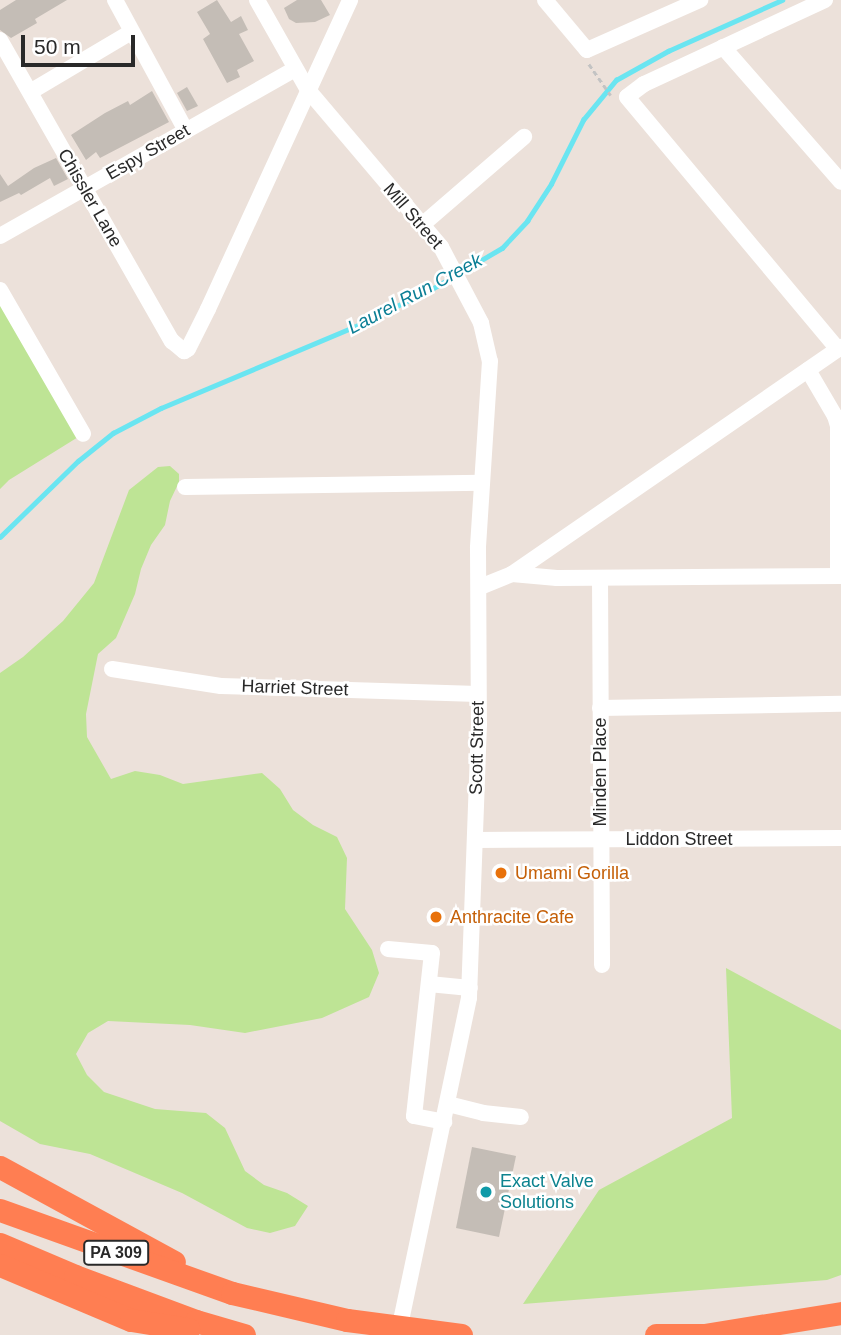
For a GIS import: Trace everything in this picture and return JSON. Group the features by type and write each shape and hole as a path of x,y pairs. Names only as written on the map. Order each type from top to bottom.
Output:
{"highway":[{"path":"0,1167 232,1293"},
{"name":"PA 309","path":"0,1210 232,1293 347,1320 461,1335"},
{"name":"PA 309","path":"0,1244 75,1276 196,1321 244,1335"},
{"path":"0,1265 131,1320 233,1335"},
{"path":"656,1335 704,1335 841,1313"}],"street":[{"path":"115,0 186,131"},
{"name":"Mill Street","path":"257,0 308,90 450,261 488,341 490,360 478,548 480,587"},
{"path":"308,90 351,0"},
{"path":"545,0 587,50 700,0"},
{"path":"480,587 512,574 840,348 627,97 644,84 825,0"},
{"path":"30,92 131,32"},
{"name":"Chissler Lane","path":"0,40 172,341 184,351 188,349 208,309 308,90"},
{"path":"723,47 841,182"},
{"name":"Espy Street","path":"0,236 295,69"},
{"path":"422,225 524,137"},
{"path":"0,290 83,434"},
{"path":"512,574 600,578 840,576 838,426 808,370"},
{"path":"186,486 482,483"},
{"name":"Minden Place","path":"600,578 602,965"},
{"name":"Scott Street","path":"398,1335 470,988 480,587"},
{"name":"Harriet Street","path":"113,668 221,686 478,694"},
{"path":"600,708 841,704"},
{"name":"Liddon Street","path":"475,841 841,838"},
{"path":"388,949 432,953 414,1116 444,1122"},
{"path":"429,984 470,988"},
{"path":"448,1104 522,1117"}],"path":[{"path":"587,50 590,69 617,103 627,97"}],"green space":[{"path":"0,295 83,434 9,480 0,489"},
{"path":"170,466 179,474 179,482 170,501 165,525 151,545 135,594 116,638 98,654 86,714 87,737 111,779 135,771 160,775 183,784 262,773 280,789 293,810 313,825 337,837 347,858 345,909 372,950 379,973 369,997 322,1018 245,1033 190,1025 108,1021 88,1033 76,1054 87,1075 104,1092 155,1109 206,1113 225,1128 245,1171 264,1185 287,1193 308,1206 295,1226 270,1233 247,1228 182,1193 90,1154 40,1144 0,1121 0,673 23,657 63,621 94,583 129,490 158,467"},
{"path":"726,968 841,1030 841,1275 827,1280 523,1304 599,1190 732,1118"}],"building":[{"path":"16,0 67,0 35,19 37,23 11,38 0,30 0,10"},
{"path":"217,0 231,22 241,16 248,30 239,34 254,61 237,70 240,77 227,83 203,39 210,34 197,12"},
{"path":"297,0 321,0 330,15 315,22 296,23 289,19 284,8"},
{"path":"187,87 198,106 187,111 177,93"},
{"path":"152,91 169,122 100,158 96,152 86,160 71,135 105,113 128,101 130,105"},
{"path":"56,158 68,179 54,186 50,178 21,195 19,193 0,202 0,174 8,186 34,168"},
{"name":"Exact Valve Solutions","path":"472,1147 516,1156 499,1237 456,1228"}],"waterway":[{"name":"Laurel Run Creek","path":"0,537 78,461 113,433 161,408 354,327 432,289 502,248 527,221 551,184 583,120 616,80 668,51 782,0"}],"place":[{"name":"Umami Gorilla","path":"501,873"},
{"name":"Anthracite Cafe","path":"436,917"},
{"name":"Exact Valve Solutions","path":"486,1192"}]}
